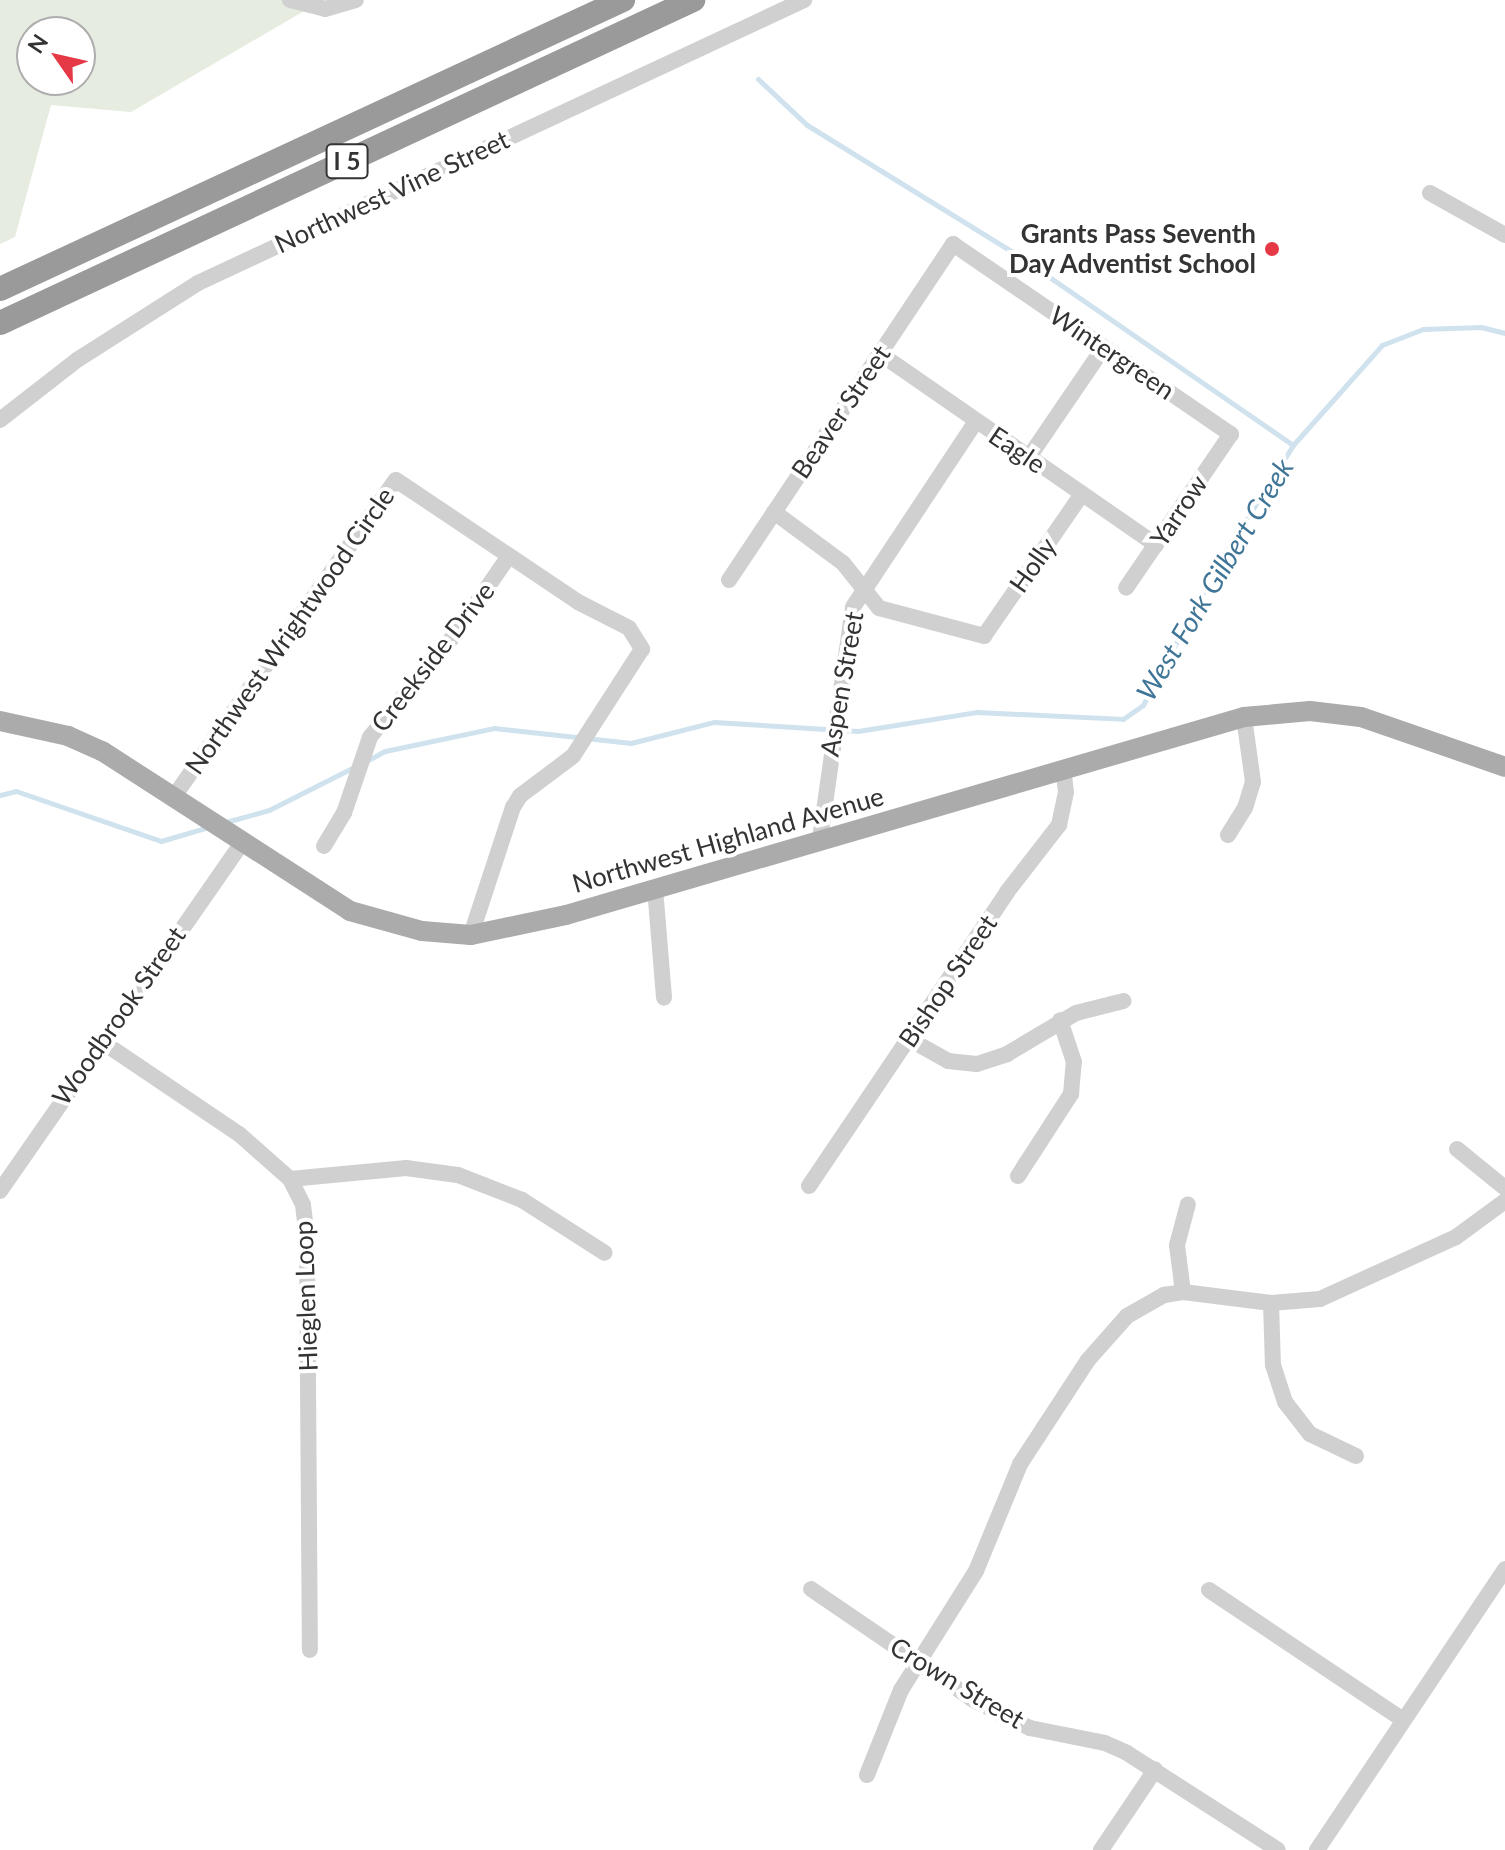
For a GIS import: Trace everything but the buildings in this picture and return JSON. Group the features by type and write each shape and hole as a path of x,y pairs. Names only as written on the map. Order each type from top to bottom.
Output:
{"highway":[{"name":"I 5","path":"0,289 623,0"},
{"name":"I 5","path":"0,323 693,0"}],"main road":[{"name":"Northwest Highland Avenue","path":"0,721 85,742 326,899 371,920 471,935 530,925 1244,717 1310,711 1361,717 1503,761"}],"street":[{"path":"290,0 325,9 356,0"},
{"name":"Northwest Vine Street","path":"0,420 77,360 198,283 804,0"},
{"path":"1430,193 1505,235"},
{"name":"Wintergreen","path":"953,244 1231,434"},
{"name":"Beaver Street","path":"729,580 953,244"},
{"path":"1029,457 1104,347"},
{"name":"Eagle","path":"879,353 1156,545"},
{"name":"Aspen Street","path":"820,839 848,632 862,589 976,421"},
{"name":"Yarrow","path":"1126,588 1231,434"},
{"name":"Northwest Wrightwood Circle","path":"173,798 396,480 578,602 629,628 642,649 573,756 520,796 513,807 471,935"},
{"name":"Holly","path":"862,589 887,613 984,636 1082,494"},
{"path":"774,512 843,563 862,589"},
{"name":"Creekside Drive","path":"324,846 344,813 370,737 466,621 509,556"},
{"path":"1228,835 1253,782 1244,717"},
{"name":"Bishop Street","path":"809,1186 1031,858 1059,825 1066,792 1063,769"},
{"name":"Woodbrook Street","path":"1,1185 242,843"},
{"path":"655,888 664,998"},
{"path":"909,1039 948,1061 977,1064 1007,1054 1060,1020 1123,1001"},
{"path":"1018,1176 1071,1094 1074,1062 1060,1020"},
{"name":"Hieglen Loop","path":"101,1041 239,1134 290,1179 303,1205 307,1237 310,1650"},
{"path":"1457,1149 1505,1188"},
{"path":"290,1179 406,1168 458,1175 522,1200 605,1253"},
{"path":"867,1775 917,1663 976,1571 1020,1464 1088,1360 1127,1316 1164,1295 1183,1292 1271,1303 1307,1301 1344,1290 1456,1237 1505,1201"},
{"path":"1183,1292 1177,1245 1188,1204"},
{"path":"1271,1303 1273,1365 1285,1402 1310,1434 1356,1456"},
{"path":"1317,1850 1505,1569"},
{"name":"Crown Street","path":"811,1589 917,1663 1007,1718 1105,1743 1155,1770 1278,1850"},
{"path":"1209,1590 1403,1720"},
{"path":"1101,1850 1155,1770"}],"shaded area":[{"path":"0,0 299,0 311,7 131,112 51,105 15,237 0,244"}],"waterway":[{"path":"758,79 807,125 1016,254 1293,445"},
{"name":"West Fork Gilbert Creek","path":"368,760 385,751 494,728 631,743 714,722 858,731 977,712 1123,719 1143,705 1220,561 1293,445 1382,345 1423,329 1481,327 1505,333"},
{"name":"West Fork Gilbert Creek","path":"226,822 269,810 356,766"},
{"name":"West Fork Gilbert Creek","path":"0,795 16,791 161,841 209,827"}],"place":[{"name":"Grants Pass Seventh Day Adventist School","path":"1272,249"}]}
